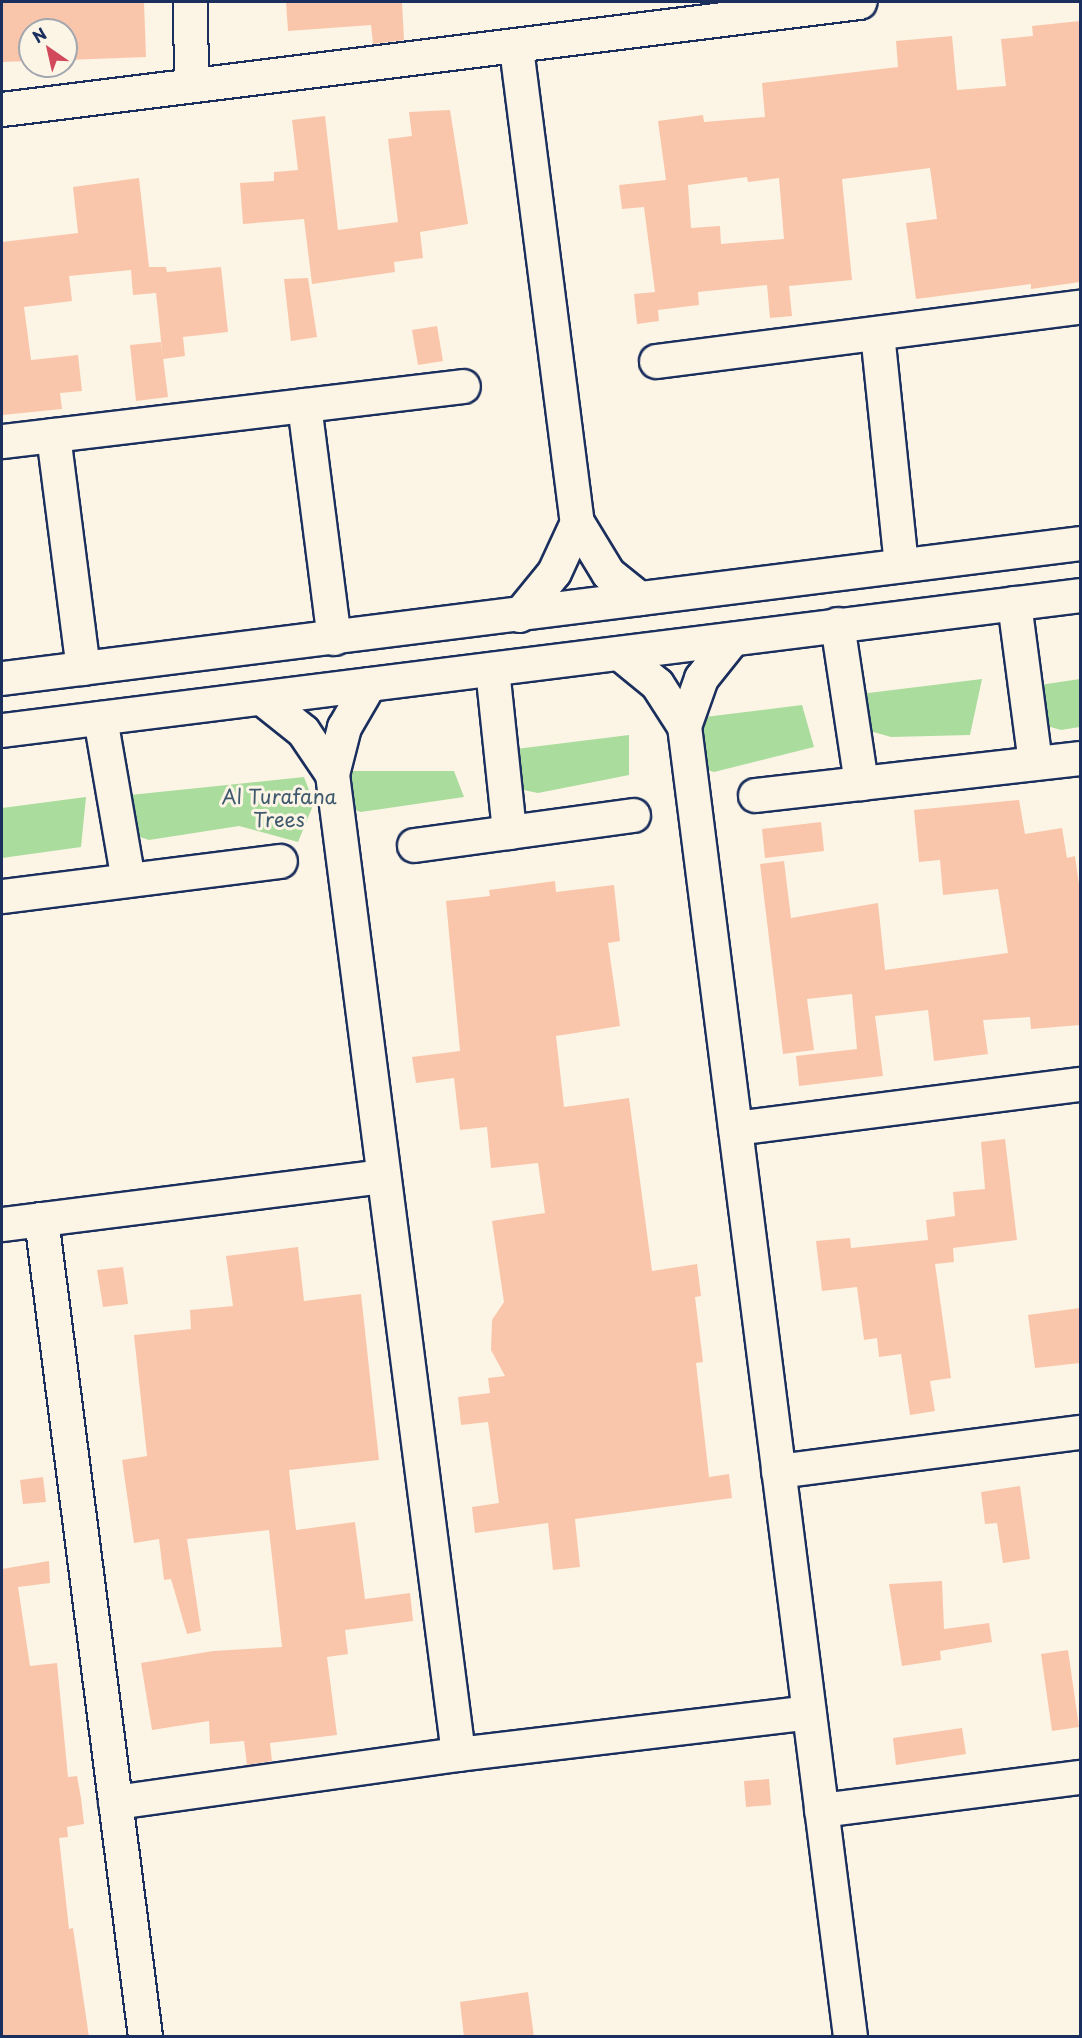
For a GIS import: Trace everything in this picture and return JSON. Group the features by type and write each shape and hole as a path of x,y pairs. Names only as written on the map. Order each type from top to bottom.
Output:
{"street":[{"path":"190,2 191,84"},
{"path":"2,109 191,84 516,48 799,5 859,2"},
{"path":"516,48 577,522 601,566 639,598"},
{"path":"656,361 1080,307"},
{"path":"877,333 901,565"},
{"path":"2,441 463,386"},
{"path":"304,405 334,638"},
{"path":"54,435 83,668"},
{"path":"519,615 554,572 577,522"},
{"path":"2,678 1080,543"},
{"path":"2,730 1080,595"},
{"path":"1014,603 1035,763"},
{"path":"837,624 861,783"},
{"path":"684,726 701,678 732,639"},
{"path":"619,653 657,684 684,726 850,2037"},
{"path":"492,669 509,832"},
{"path":"369,684 344,727 332,774 458,1754"},
{"path":"263,699 303,731 332,774"},
{"path":"100,718 128,880"},
{"path":"755,795 1080,758"},
{"path":"414,845 633,815"},
{"path":"2,896 280,861"},
{"path":"735,1128 1080,1084"},
{"path":"2,1224 383,1176"},
{"path":"41,1219 145,2037"},
{"path":"778,1471 1080,1432"},
{"path":"115,1802 458,1754 808,1712"},
{"path":"821,1810 1080,1777"}],"green space":[{"path":"982,679 970,735 891,737 863,729 844,696"},
{"path":"1080,679 1080,727 1061,730 1033,722 1013,689"},
{"path":"802,705 814,747 714,772 683,762 664,722"},
{"path":"629,735 629,775 538,793 509,787 491,752"},
{"name":"Al Turafana Trees","path":"314,771 454,771 464,797 361,812 334,804"},
{"name":"Al Turafana Trees","path":"304,777 314,803 298,842 239,826 149,840 121,831 101,798"},
{"path":"86,797 81,847 2,858 2,808"}],"building":[{"path":"2,2 144,2 146,57 78,60 78,18 18,18 18,61 2,62"},
{"path":"286,2 402,2 404,40 373,44 371,25 288,31"},
{"path":"1080,21 1080,282 1031,289 1031,284 916,299 906,223 937,219 930,168 842,179 852,280 789,286 792,316 770,318 767,285 698,292 699,305 658,310 659,321 637,324 634,294 655,292 644,207 622,209 619,185 666,180 658,121 703,115 704,122 765,117 762,83 898,67 896,41 952,36 957,90 1006,86 1001,39 1033,36 1032,26","holes":["747,177 748,182 779,178 784,239 721,244 720,226 691,228 688,185"]},
{"path":"450,110 468,224 420,232 423,258 394,262 395,272 312,284 304,219 243,224 240,183 274,181 274,172 298,170 292,120 325,116 338,230 398,222 388,139 412,136 409,112"},
{"path":"139,178 149,267 166,267 167,272 221,267 228,332 183,337 185,356 163,359 156,293 133,295 131,270 69,276 72,301 24,307 31,360 78,355 82,391 60,393 62,409 2,415 2,242 78,233 73,187"},
{"path":"308,278 317,337 291,341 284,279"},
{"path":"437,326 443,361 418,365 412,330"},
{"path":"161,342 168,397 136,401 130,345"},
{"path":"1019,800 1025,834 1062,828 1067,858 1075,856 1080,892 1080,1025 1031,1029 1030,1017 983,1020 988,1054 934,1061 928,1010 875,1016 883,1076 799,1086 796,1056 857,1049 852,994 807,999 814,1050 783,1054 760,864 784,861 791,918 878,903 885,970 1008,953 998,889 943,895 940,860 919,862 914,810"},
{"path":"821,822 824,851 765,858 762,829"},
{"path":"555,881 556,892 614,885 620,941 608,943 620,1026 556,1036 564,1107 629,1098 652,1271 697,1264 701,1296 695,1297 703,1362 696,1363 709,1477 729,1474 732,1498 575,1519 580,1567 553,1570 548,1523 475,1533 472,1507 499,1503 488,1422 461,1425 458,1397 490,1393 488,1378 505,1376 491,1350 492,1320 504,1302 492,1221 545,1213 538,1163 491,1168 487,1127 460,1130 454,1078 416,1083 412,1057 460,1051 446,901 490,896 489,890"},
{"path":"1005,1139 1017,1240 953,1248 954,1262 935,1264 951,1378 930,1381 935,1411 910,1415 901,1354 879,1357 877,1338 864,1340 857,1287 822,1291 816,1241 850,1238 851,1248 928,1240 926,1220 955,1216 953,1192 985,1189 981,1142"},
{"path":"298,1247 304,1301 361,1294 379,1460 289,1470 296,1530 355,1522 365,1599 410,1593 413,1621 345,1630 348,1654 327,1657 337,1735 270,1743 272,1761 247,1765 244,1741 210,1744 209,1721 152,1730 141,1663 213,1651 282,1647 269,1530 187,1539 201,1631 187,1634 171,1579 164,1580 159,1539 134,1543 122,1460 147,1456 134,1335 191,1329 190,1310 233,1306 226,1256"},
{"path":"123,1267 128,1304 103,1307 97,1270"},
{"path":"1080,1308 1080,1363 1035,1368 1028,1315"},
{"path":"43,1477 46,1502 23,1504 20,1480"},
{"path":"1020,1486 1030,1559 1003,1563 997,1523 985,1524 981,1492"},
{"path":"49,1561 50,1583 18,1587 30,1666 57,1663 68,1777 77,1776 81,1798 84,1824 67,1827 68,1837 59,1838 69,1929 73,1928 89,2037 2,2037 2,1569"},
{"path":"942,1581 944,1629 989,1623 992,1642 940,1651 941,1660 902,1666 889,1584"},
{"path":"1068,1650 1079,1727 1052,1731 1041,1654"},
{"path":"962,1728 966,1754 896,1765 893,1738"},
{"path":"769,1779 771,1805 746,1807 744,1781"},
{"path":"528,1992 534,2037 464,2037 460,2002"}]}
